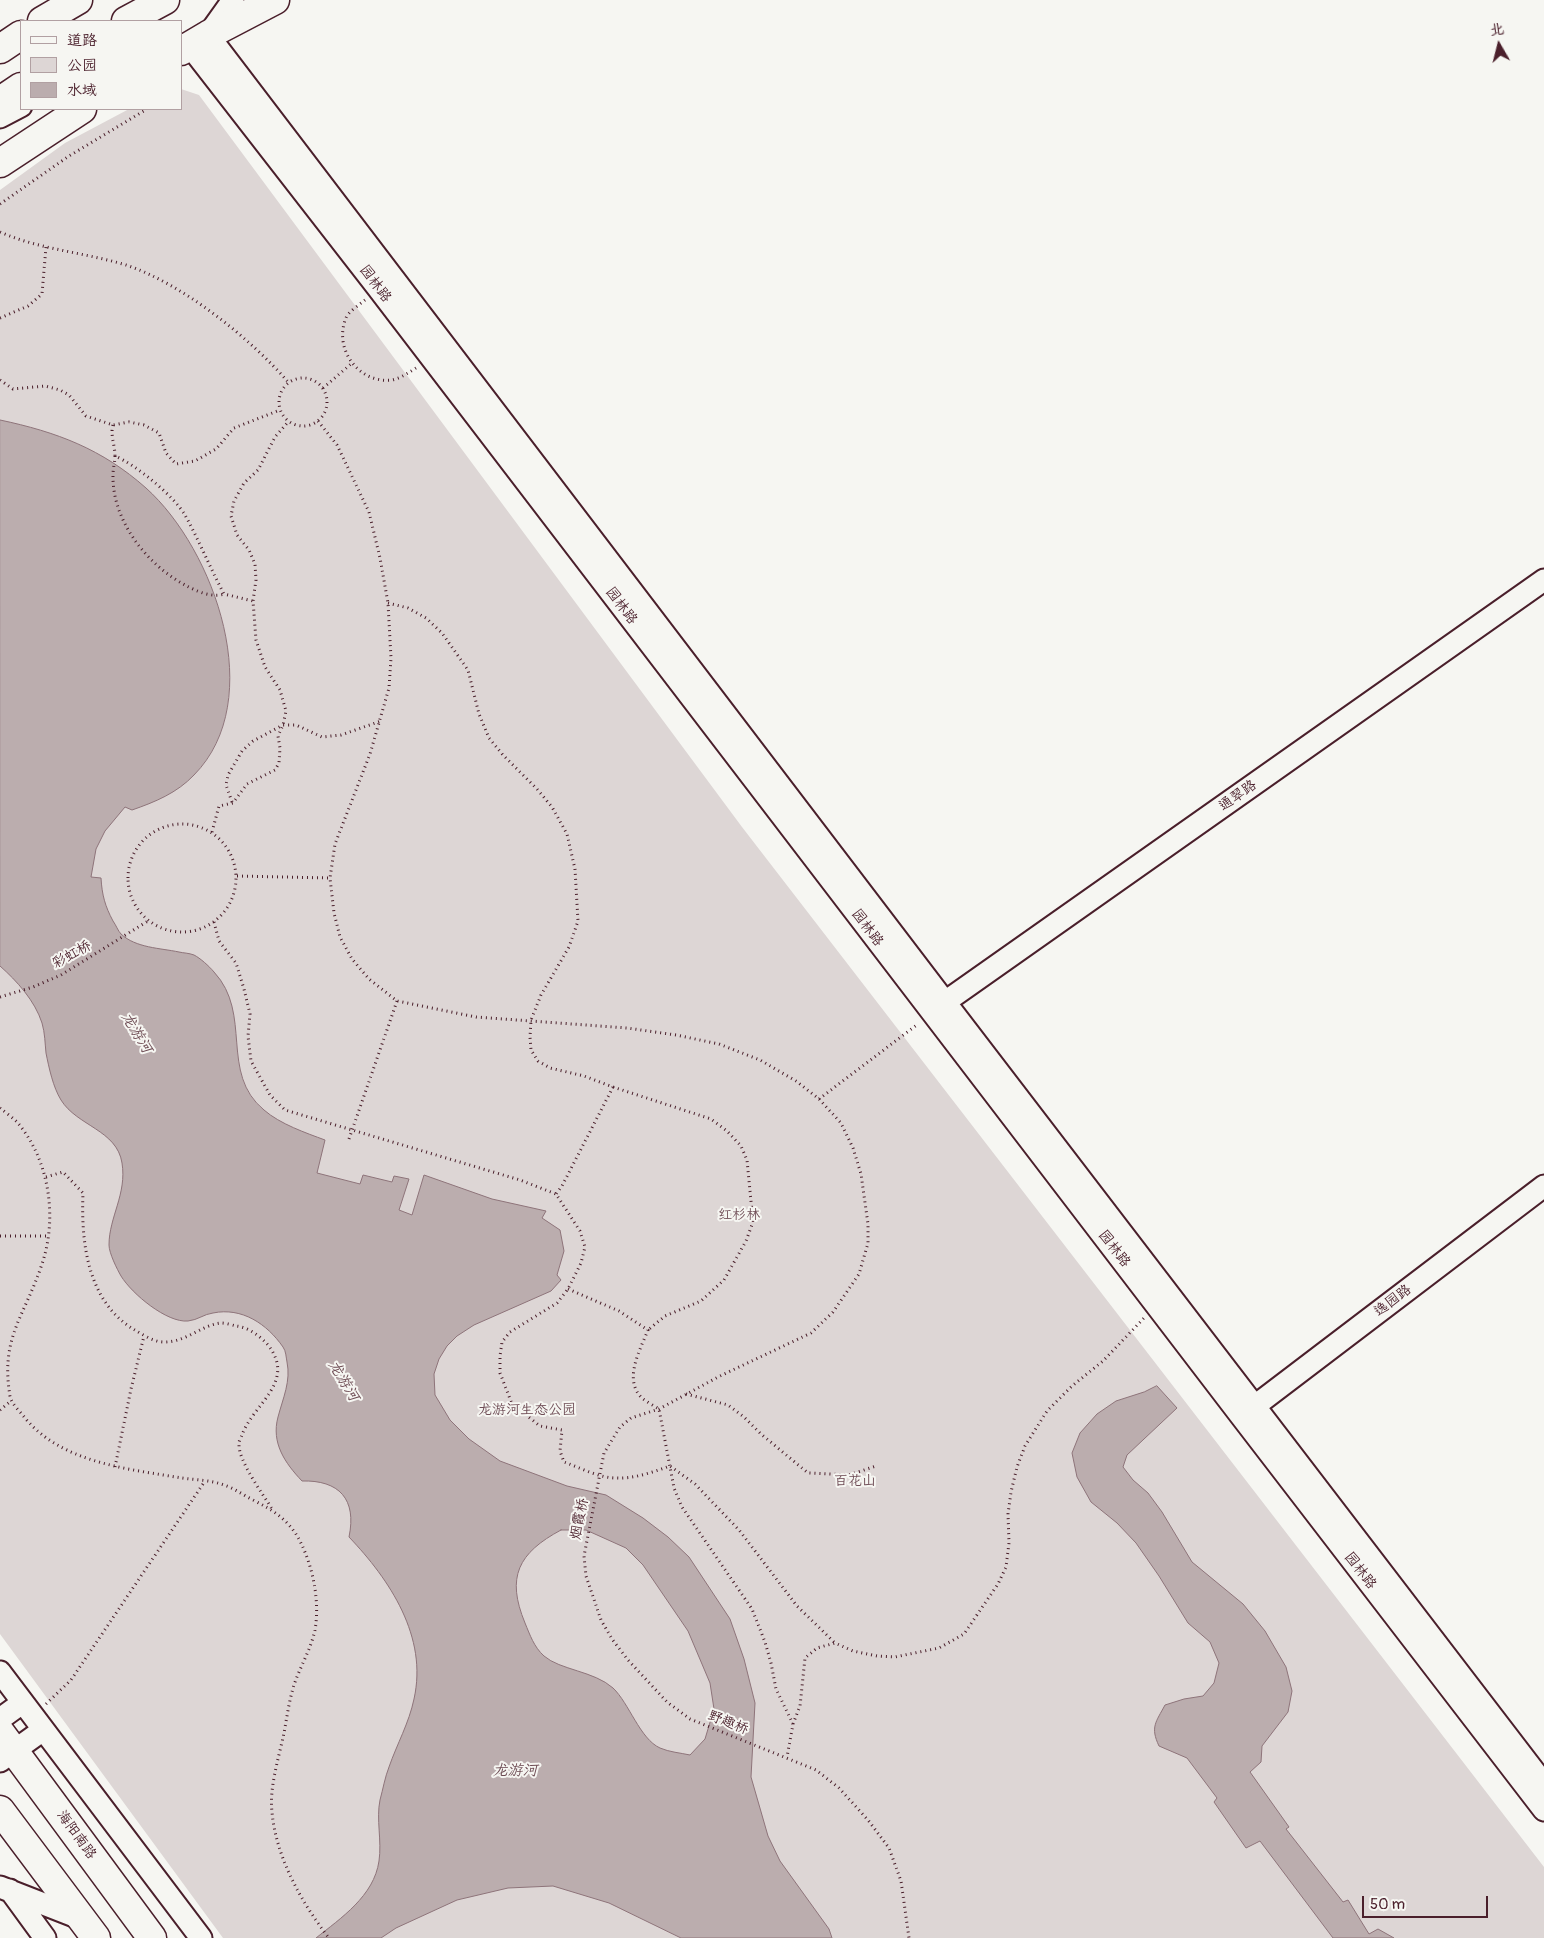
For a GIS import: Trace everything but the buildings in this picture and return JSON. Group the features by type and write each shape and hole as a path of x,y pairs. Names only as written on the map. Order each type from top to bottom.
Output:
{"main road":[{"path":"43,20 78,0"},
{"path":"128,20 165,0"},
{"path":"190,45 275,0"},
{"path":"0,49 20,36"},
{"path":"0,101 20,88"},
{"path":"0,163 80,110"},
{"name":"海阳南路","path":"5,1748 153,1937"},
{"path":"0,1810 89,1928"}],"street":[{"path":"190,45 233,0"},
{"path":"0,42 20,32"},
{"name":"园林路","path":"190,45 431,358 939,1008 1156,1305 1248,1411 1544,1784"},
{"name":"园林路","path":"190,45 939,1008 1248,1411 1544,1810"},
{"path":"0,117 20,107"},
{"name":"通翠路","path":"939,1008 1544,580"},
{"name":"逸园路","path":"1248,1411 1544,1186"},
{"path":"0,1672 201,1938"},
{"path":"0,1719 33,1717"},
{"path":"5,1748 33,1717"},
{"path":"4,1884 89,1928"},
{"path":"4,1884 45,1938"}],"path":[{"path":"0,204 69,156 145,110"},
{"path":"0,232 23,242 118,263 155,278 184,294 220,319 267,358 289,383"},
{"path":"0,318 28,306 42,294 46,247"},
{"path":"378,288 346,317 343,330 344,346 351,364 361,373 374,378 390,380 402,377 431,358"},
{"path":"323,388 351,364"},
{"path":"304,378 318,383 323,388 326,395 326,409 318,421 304,426 296,425 289,421 280,410 280,395 289,383 304,378"},
{"path":"0,380 13,389 45,386 60,390 69,395 86,416 113,426 128,422 144,425 159,433 166,454 176,464 194,461 216,449 234,428 280,410"},
{"path":"212,832 219,806 232,803 246,784 275,770 279,763 280,748 278,736 286,711 280,690 265,667 256,640 253,601 256,580 255,564 249,550 237,535 231,516 234,500 244,483 258,470 275,438 289,421"},
{"path":"318,421 337,445 369,512 388,603 391,658 390,688 381,721 335,844 330,878 334,913 340,937 352,959 369,979 397,1001 349,1139"},
{"path":"113,426 111,432 116,456 112,474 114,494 129,533 140,548 161,568 196,591 217,596 224,594 253,601"},
{"path":"116,456 128,461 155,483 184,513 224,594"},
{"path":"388,603 408,608 426,618 442,634 468,670 479,714 489,738 503,756 537,789 552,808 567,834 575,868 578,921 569,947 541,995 531,1020 531,1050 538,1061 550,1068 584,1076 711,1119 728,1131 741,1146 747,1160 753,1222 746,1241 724,1280 701,1301 665,1316 648,1330 636,1360 633,1374 636,1390 641,1397 659,1409 674,1488 682,1507 752,1609 765,1642 776,1689 793,1724"},
{"path":"232,803 226,785 228,775 242,751 253,741 283,725 296,725 322,737 341,735 381,721"},
{"path":"177,823 196,825 212,832 225,844 229,851 237,876 234,893 227,909 214,922 199,930 182,932 164,930 148,921 136,908 128,890 127,872 132,854 143,839 159,828 177,823"},
{"path":"237,876 330,878"},
{"name":"彩虹桥","path":"0,998 61,975 99,954 148,921"},
{"path":"214,922 219,940 236,963 244,989 250,1014 248,1036 251,1061 270,1095 284,1110 520,1180 556,1194 580,1230 584,1247 581,1262 568,1289 558,1303 510,1332 502,1342 500,1373 512,1404 540,1426 562,1430 560,1451 564,1462 600,1475 617,1478 648,1474 670,1466"},
{"name":"烟霞桥","path":"397,1001 476,1017 627,1028 719,1044 760,1060 796,1081 819,1099 841,1123 853,1148 861,1174 868,1224 868,1243 859,1274 832,1312 811,1333 686,1393 659,1409 631,1418 620,1427 604,1453 584,1556 586,1576 601,1620 612,1639 628,1660 667,1702 690,1719"},
{"path":"819,1099 939,1008"},
{"path":"556,1194 567,1177 613,1087"},
{"path":"0,1108 16,1121 36,1150 46,1177 49,1199 48,1236 40,1268 17,1320 7,1351 6,1374 12,1401 33,1428 61,1448 115,1467 225,1485 272,1509 287,1521 300,1541 310,1570 316,1604 314,1632 293,1688 275,1772 271,1810 280,1850 296,1887 316,1922 329,1938"},
{"path":"46,1177 63,1172 83,1193 82,1220 92,1281 111,1311 128,1326 144,1336 162,1342 183,1340 221,1323 246,1327 268,1346 278,1364 277,1380 267,1399 246,1423 238,1444 244,1464 272,1509"},
{"path":"0,1236 48,1236"},
{"path":"568,1289 583,1294 603,1306 619,1311 648,1330"},
{"path":"670,1466 695,1484 739,1530 767,1564 797,1606 835,1643 853,1651 877,1656 895,1657 939,1648 964,1634 998,1584 1006,1567 1009,1543 1008,1514 1011,1492 1025,1446 1047,1412 1072,1386 1103,1361 1156,1305"},
{"path":"115,1467 144,1336"},
{"path":"686,1393 728,1405 808,1473 849,1475 876,1466"},
{"path":"0,1410 12,1401"},
{"path":"33,1717 71,1680 205,1481"},
{"path":"787,1758 793,1724 800,1706 805,1658 816,1648 835,1643"},
{"name":"野趣桥","path":"690,1719 816,1770 839,1788 868,1820 889,1848 901,1881 909,1938"}],"green space":[{"name":"龙游河生态公园","path":"182,89 199,95 742,827 1544,1867 1544,1938 223,1938 0,1634 0,190 65,143 127,110 182,110"}],"water":[{"name":"龙游河","path":"0,420 41,430 78,444 113,463 146,488 171,515 193,548 211,586 224,627 230,668 227,707 216,744 194,775 180,787 141,807 132,810 125,807 105,831 96,849 91,877 101,878 104,900 113,921 121,934 127,939 148,947 194,955 214,972 225,988 232,1006 239,1061 243,1079 251,1095 264,1110 278,1120 325,1140 317,1173 360,1184 363,1175 392,1182 394,1176 409,1179 399,1210 412,1215 424,1175 492,1199 546,1211 542,1218 560,1230 564,1251 557,1275 561,1280 551,1291 474,1325 457,1336 447,1346 439,1359 434,1374 435,1395 450,1420 469,1439 500,1461 567,1486 606,1495 643,1518 668,1537 689,1557 730,1619 744,1659 755,1703 751,1777 768,1836 780,1861 829,1929 832,1938 681,1938 609,1903 553,1886 508,1888 457,1900 396,1928 381,1938 316,1938 355,1905 371,1885 376,1874 380,1853 380,1800 388,1771 414,1699 417,1676 416,1654 410,1632 402,1611 391,1591 349,1537 350,1512 342,1494 326,1484 302,1481 290,1467 281,1452 276,1435 276,1426 286,1390 288,1369 285,1350 277,1339 253,1319 244,1315 224,1312 188,1321 170,1317 141,1299 121,1276 109,1248 112,1225 122,1185 122,1163 119,1152 105,1135 68,1109 61,1100 50,1071 43,1027 39,1015 25,992 0,966","holes":["561,1530 586,1530 626,1548 643,1565 688,1631 710,1683 714,1709 705,1739 690,1755 660,1748 646,1737 613,1688 596,1678 551,1661 535,1645 519,1607 517,1579 520,1568 526,1557 535,1548"]},
{"path":"1157,1386 1177,1408 1127,1455 1123,1467 1133,1480 1148,1493 1162,1512 1192,1562 1243,1604 1265,1631 1286,1667 1292,1691 1288,1712 1262,1746 1261,1762 1250,1772 1289,1827 1286,1829 1343,1902 1348,1900 1369,1934 1378,1929 1394,1938 1333,1938 1260,1841 1246,1848 1214,1802 1217,1798 1187,1758 1159,1746 1155,1734 1155,1725 1165,1705 1203,1696 1214,1683 1219,1663 1210,1642 1188,1623 1136,1543 1117,1523 1091,1502 1077,1477 1072,1453 1080,1433 1097,1414 1116,1401"}],"park label":[{"name":"红杉林","path":"739,1215"},
{"name":"百花山","path":"855,1481"}]}
